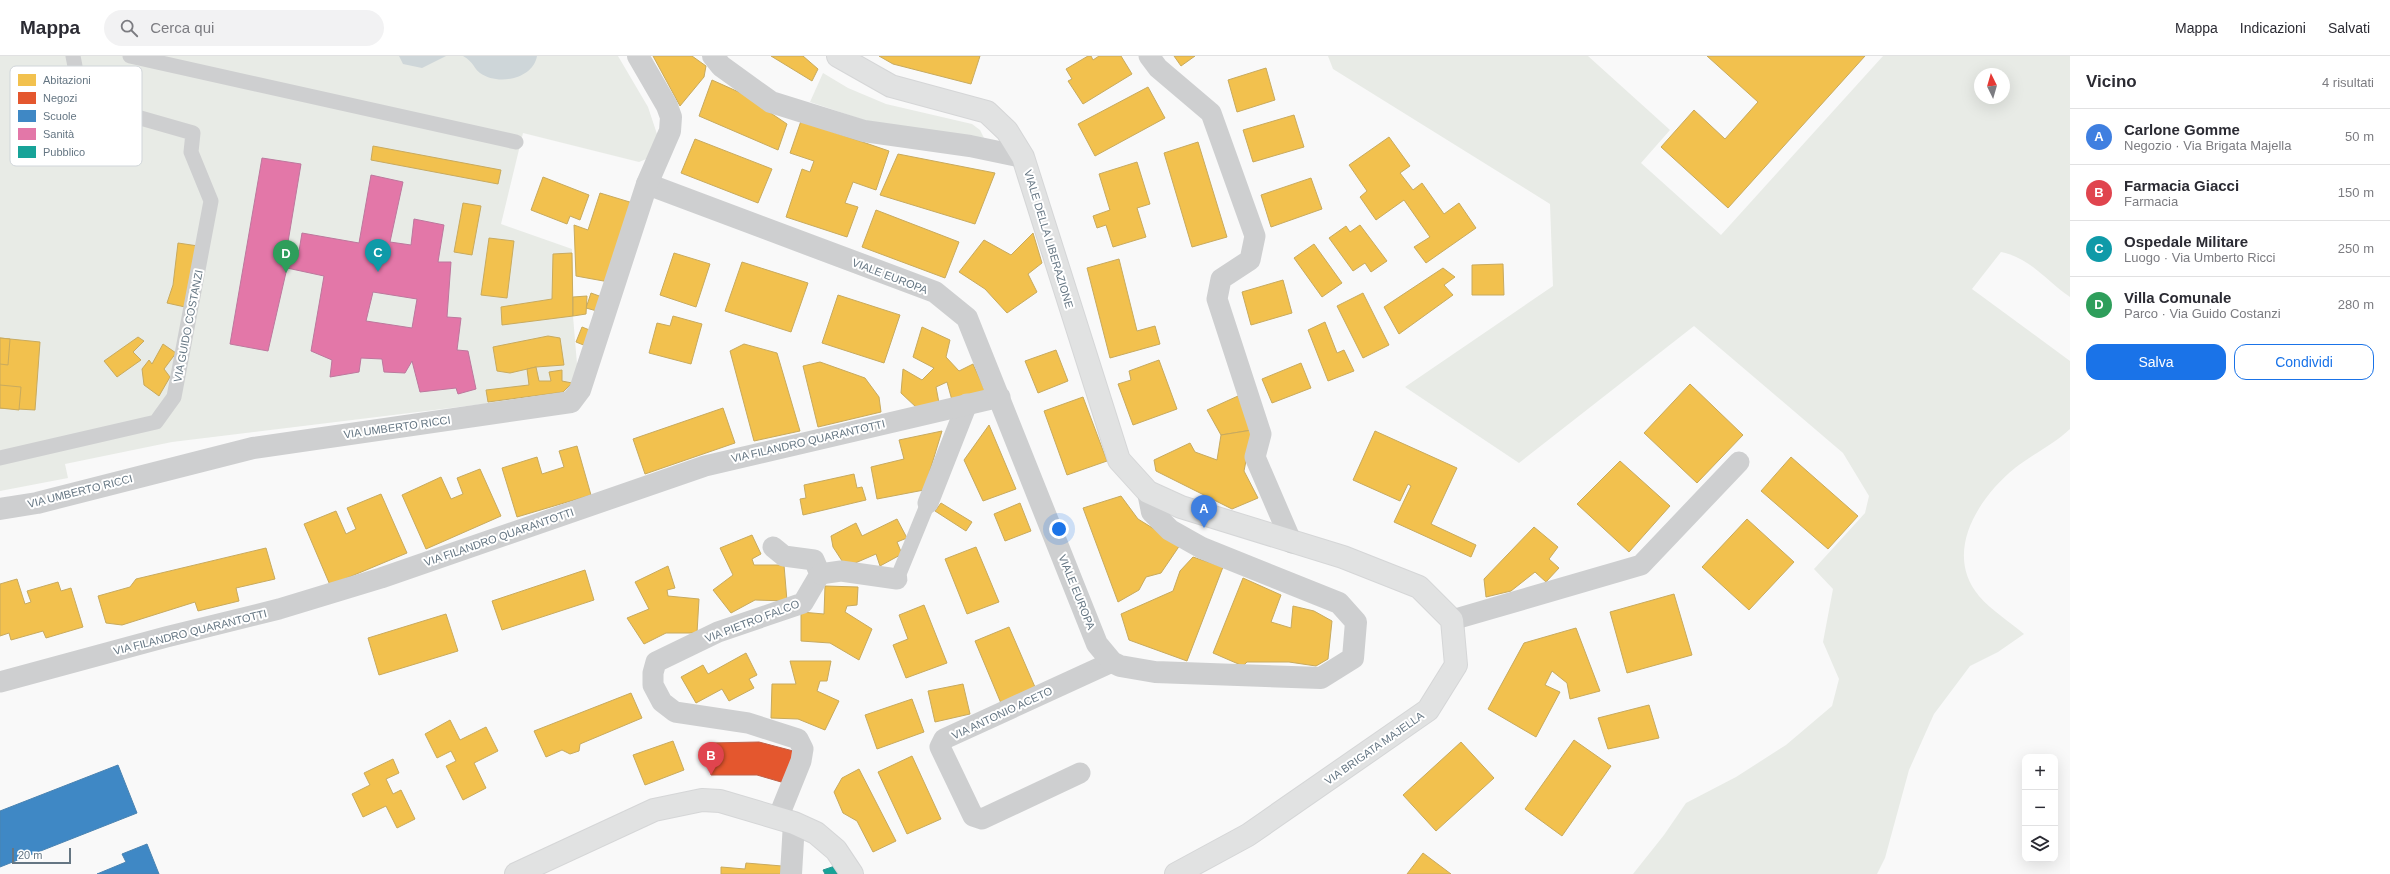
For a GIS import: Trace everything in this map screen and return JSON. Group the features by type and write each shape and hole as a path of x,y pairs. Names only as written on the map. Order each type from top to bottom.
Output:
{"main road":[{"path":"838,56 891,86 987,112 1007,131 1023,157"},
{"name":"VIALE DELLA LIBERAZIONE","path":"1023,157 1119,460 1148,492"},
{"path":"1148,492 1181,507 1343,557 1419,587 1452,620"},
{"name":"VIA BRIGATA MAJELLA","path":"1176,874 1248,834 1428,710 1456,665 1452,620"},
{"path":"516,874 654,810 686,802 702,800 720,801 786,820 827,841 852,874"}],"street":[{"path":"73,56 74,66"},
{"path":"130,56 516,142"},
{"name":"VIA UMBERTO RICCI","path":"0,509 37,504 253,448 571,402 580,390 647,184 670,131 671,117 668,106 638,56"},
{"name":"VIALE DELLA LIBERAZIONE","path":"713,56 721,66 772,102 864,131 970,146 1023,157"},
{"path":"1149,56 1158,68 1212,113 1255,236 1250,260 1221,279 1217,299 1261,434 1255,457 1292,542"},
{"name":"VIA GUIDO COSTANZI","path":"0,458 156,422 174,397 211,201 191,152 193,133 142,118"},
{"name":"VIALE EUROPA","path":"647,184 935,292 967,318 1000,397 1097,644 1112,662"},
{"name":"VIA FILANDRO QUARANTOTTI","path":"0,682 166,637 279,609 381,578 705,466 1000,397"},
{"path":"773,547 784,556 814,560 820,574 841,571 898,579 967,404"},
{"path":"1452,620 1641,565 1739,462"},
{"path":"1112,662 1120,666 1155,672 1321,678 1353,658 1356,622 1339,603 1202,548 1170,530 1152,512 1148,492"},
{"name":"VIA PIETRO FALCO","path":"786,820 803,749 798,739 748,723 675,712 662,702 653,685 653,673 656,662 718,632 803,603 820,574"},
{"name":"VIA ANTONIO ACETO","path":"1080,773 982,819 973,816 940,747 944,739 1112,662"},
{"path":"786,820 791,874"}],"shaded area":[{"path":"0,56 618,56 648,107 658,137 651,157 639,162 523,133 501,224 572,249 573,316 578,376 565,394 172,442 65,464 68,478 0,491"},
{"path":"399,56 446,56 422,68 403,64"},
{"path":"463,56 537,56 534,64 522,75 514,78 496,79 487,77 480,73"},
{"path":"1328,56 1588,56 1670,130 1641,163 1721,235 1883,56 2070,56 2070,297 2021,259 2001,252 1972,289 2070,361 2070,429 2015,468 2001,480 1978,510 1970,527 1965,545 1964,562 1969,579 1979,596 2024,634 1998,652 1970,666 1934,714 1909,770 1885,858 1877,874 1633,874 1664,835 1686,803 1736,777 1786,745 1832,706 1839,679 1823,642 1833,589 1814,569 1865,513 1869,496 1843,453 1694,326 1519,463 1405,387 1553,286 1550,204 1333,69"},
{"path":"823,73 848,88 886,104 972,124 980,130 984,138 867,121 810,102"}],"building: Abitazioni":[{"path":"653,56 692,56 706,66 704,77 680,106"},
{"path":"771,56 803,56 818,69 812,81"},
{"path":"879,56 980,56 971,84 893,64"},
{"path":"1088,56 1091,56 1093,60 1099,56 1121,56 1132,74 1083,104 1068,81 1072,79 1066,69"},
{"path":"1174,56 1195,56 1181,66"},
{"path":"1707,56 1865,56 1728,208 1661,147 1694,110 1725,139 1758,102"},
{"path":"1266,68 1275,100 1237,112 1228,80"},
{"path":"712,80 741,93 787,124 778,150 699,116"},
{"path":"1148,87 1165,118 1095,156 1078,124"},
{"path":"1294,115 1304,147 1253,162 1243,130"},
{"path":"801,121 889,151 876,190 853,182 845,203 858,207 847,237 786,217 802,169 810,172 814,161 790,153"},
{"path":"1389,137 1410,166 1400,173 1413,190 1422,183 1444,214 1459,203 1476,228 1426,263 1414,247 1430,237 1404,200 1376,220 1360,197 1367,191 1349,165"},
{"path":"695,139 772,169 758,203 681,173"},
{"path":"1198,142 1227,237 1192,247 1164,153"},
{"path":"373,146 501,170 498,184 371,160"},
{"path":"898,154 995,173 975,224 880,195"},
{"path":"1137,162 1150,204 1137,208 1146,237 1113,247 1106,225 1097,228 1093,216 1110,210 1099,174"},
{"path":"543,177 589,195 580,220 570,216 567,224 531,210"},
{"path":"1311,178 1322,209 1271,227 1261,195"},
{"path":"600,193 633,203 609,282 576,276 574,225 588,230"},
{"path":"463,203 481,206 472,255 454,252"},
{"path":"876,210 959,242 945,278 862,247"},
{"path":"1360,225 1387,261 1371,272 1365,263 1353,271 1329,238 1346,226 1350,232"},
{"path":"1033,233 1042,263 1028,274 1037,292 1007,313 985,289 959,272 984,240 1011,255"},
{"path":"489,238 514,241 507,298 481,295"},
{"path":"178,243 198,246 185,307 167,303 173,285"},
{"path":"1314,244 1342,283 1322,297 1294,258"},
{"path":"572,253 573,316 502,325 501,307 552,299 553,254"},
{"path":"674,253 710,264 696,307 660,295"},
{"path":"1119,259 1137,331 1155,326 1160,344 1110,358 1087,268"},
{"path":"742,262 808,283 791,332 725,311"},
{"path":"1503,264 1504,295 1472,295 1472,265"},
{"path":"1443,268 1455,277 1444,285 1453,295 1399,334 1384,307"},
{"path":"1283,280 1292,313 1251,325 1242,292"},
{"path":"591,293 602,297 597,311 586,308"},
{"path":"1363,293 1389,345 1363,358 1337,306"},
{"path":"838,295 900,315 884,363 822,343"},
{"path":"587,296 586,314 573,316 573,297"},
{"path":"673,316 702,324 691,364 649,353 657,323 670,326"},
{"path":"1325,322 1337,353 1344,350 1354,371 1328,381 1308,330"},
{"path":"582,327 592,331 586,346 576,342"},
{"path":"922,327 950,340 946,357 959,371 973,364 987,395 953,404 947,382 936,387 939,403 917,408 901,393 903,369 922,380 934,368 913,357"},
{"path":"548,336 560,338 564,365 536,367 510,373 497,371 493,347"},
{"path":"138,337 144,341 133,352 141,360 117,377 104,361"},
{"path":"0,338 40,342 35,410 0,408"},
{"path":"0,338 10,339 8,365 0,364"},
{"path":"163,344 176,353 164,369 170,377 159,396 144,385 142,369 149,360 152,364"},
{"path":"744,344 777,353 800,431 754,441 730,351"},
{"path":"1056,350 1068,381 1038,393 1025,361"},
{"path":"1159,360 1177,409 1133,425 1118,384 1131,380 1129,371"},
{"path":"820,362 865,378 879,397 881,412 818,427 803,366"},
{"path":"1301,363 1311,388 1272,403 1262,379"},
{"path":"536,367 539,381 551,381 549,372 562,370 562,381 572,383 563,392 488,402 486,390 529,385 527,369"},
{"path":"1690,384 1743,435 1697,483 1644,433"},
{"path":"0,385 21,387 19,410 0,408"},
{"path":"1238,396 1252,430 1221,435 1207,410"},
{"path":"1083,397 1107,461 1067,475 1044,411"},
{"path":"723,408 735,443 645,474 633,439"},
{"path":"989,425 1016,489 983,501 964,460"},
{"path":"1252,430 1244,471 1258,498 1232,509 1156,471 1154,460 1190,443 1195,452 1217,460 1221,435"},
{"path":"942,431 924,490 877,499 871,467 904,459 899,440"},
{"path":"1375,431 1457,468 1431,524 1476,545 1471,557 1394,522 1411,486 1408,484 1400,501 1353,480"},
{"path":"577,446 591,495 517,517 502,468 537,457 542,474 564,467 559,451"},
{"path":"1791,457 1858,516 1828,549 1761,491"},
{"path":"1620,461 1670,506 1629,552 1577,504"},
{"path":"480,469 501,516 426,549 402,495 441,477 451,499 463,494 457,478"},
{"path":"854,474 857,488 862,487 866,500 803,515 800,499 806,498 804,485"},
{"path":"381,494 407,553 330,585 304,524 336,511 346,534 356,529 347,508"},
{"path":"1121,496 1138,519 1180,545 1161,573 1146,577 1139,590 1118,602 1083,508"},
{"path":"941,503 972,522 966,531 935,511"},
{"path":"1020,503 1031,531 1005,541 994,514"},
{"path":"897,519 907,538 897,542 902,554 880,566 876,554 846,567 833,547 831,536 856,523 862,536"},
{"path":"1747,519 1794,562 1749,610 1702,567"},
{"path":"1534,527 1558,547 1549,559 1559,568 1546,582 1535,572 1511,591 1486,597 1484,579"},
{"path":"752,535 761,554 752,559 754,565 784,565 787,601 755,600 731,613 713,590 733,575 720,548"},
{"path":"976,547 999,602 967,614 945,559"},
{"path":"266,548 275,579 236,588 239,601 198,611 195,602 122,625 106,623 98,596 130,587 136,579"},
{"path":"1193,557 1223,567 1187,661 1129,640 1121,614 1173,591 1180,571"},
{"path":"668,566 675,588 667,590 668,596 699,599 697,633 666,633 644,644 627,618 649,609 635,582"},
{"path":"585,570 594,600 502,630 492,601"},
{"path":"1243,578 1281,595 1271,622 1291,628 1293,606 1314,611 1332,621 1328,659 1316,666 1289,662 1247,662 1243,666 1213,653"},
{"path":"17,579 25,604 31,602 27,591 58,582 61,591 71,588 83,627 46,638 43,631 11,640 9,633 0,636 0,584"},
{"path":"825,586 858,587 857,605 847,606 845,612 872,629 859,660 830,643 801,641 801,612 824,614"},
{"path":"1674,594 1692,655 1627,673 1610,612"},
{"path":"924,605 947,663 906,678 893,645 908,639 899,615"},
{"path":"446,614 458,651 379,675 368,638"},
{"path":"1009,627 1038,694 1003,708 975,641"},
{"path":"1576,628 1600,691 1570,699 1567,683 1552,671 1545,685 1560,692 1536,737 1488,709 1524,643"},
{"path":"746,653 757,675 749,679 754,688 729,701 722,689 696,703 681,677 703,665 708,674"},
{"path":"790,661 831,661 827,681 820,681 817,691 839,701 825,730 798,719 771,718 772,684 796,684"},
{"path":"963,684 970,714 935,722 928,691"},
{"path":"631,693 642,718 580,744 579,751 570,754 562,750 546,757 534,731"},
{"path":"912,699 924,732 877,749 865,715"},
{"path":"1649,705 1659,738 1608,749 1598,718"},
{"path":"450,720 460,740 486,727 498,751 474,763 486,788 463,800 446,766 456,761 451,751 437,758 425,734"},
{"path":"1574,740 1611,766 1562,836 1525,809"},
{"path":"673,741 684,770 645,785 633,755"},
{"path":"1461,742 1494,778 1436,831 1403,795"},
{"path":"912,756 941,819 907,834 878,772"},
{"path":"393,759 399,773 386,779 393,794 401,790 415,819 397,828 386,806 363,817 352,794 370,785 364,773"},
{"path":"859,769 896,841 873,852 857,821 843,813 834,792 842,778"},
{"path":"1423,853 1451,874 1407,874"},
{"path":"746,863 782,866 781,874 721,874 721,867 745,869"}],"building: Negozi":[{"path":"759,742 797,752 788,784 757,775 711,775 709,743"}],"building: Scuole":[{"path":"118,765 137,813 0,867 0,811"},
{"path":"147,844 159,874 97,874 126,862 122,854"}],"building: Sanità":[{"path":"262,158 301,164 287,248 299,251 302,233 359,243 371,175 403,182 390,242 411,245 414,219 444,225 438,262 451,262 447,317 461,318 457,350 468,351 476,389 458,394 456,388 420,392 412,361 405,373 384,372 382,359 361,358 359,372 330,377 332,360 311,351 324,276 287,268 268,351 230,344","holes":["373,292 417,299 412,328 366,321"]}],"building: Pubblico":[{"path":"841,864 845,874 825,874 823,870"}],"place":[{"name":"Ospedale Militare","path":"378,272"},
{"name":"Villa Comunale","path":"286,273"},
{"name":"Carlone Gomme","path":"1204,528"},
{"name":"Farmacia Giacci","path":"711,775"}]}
